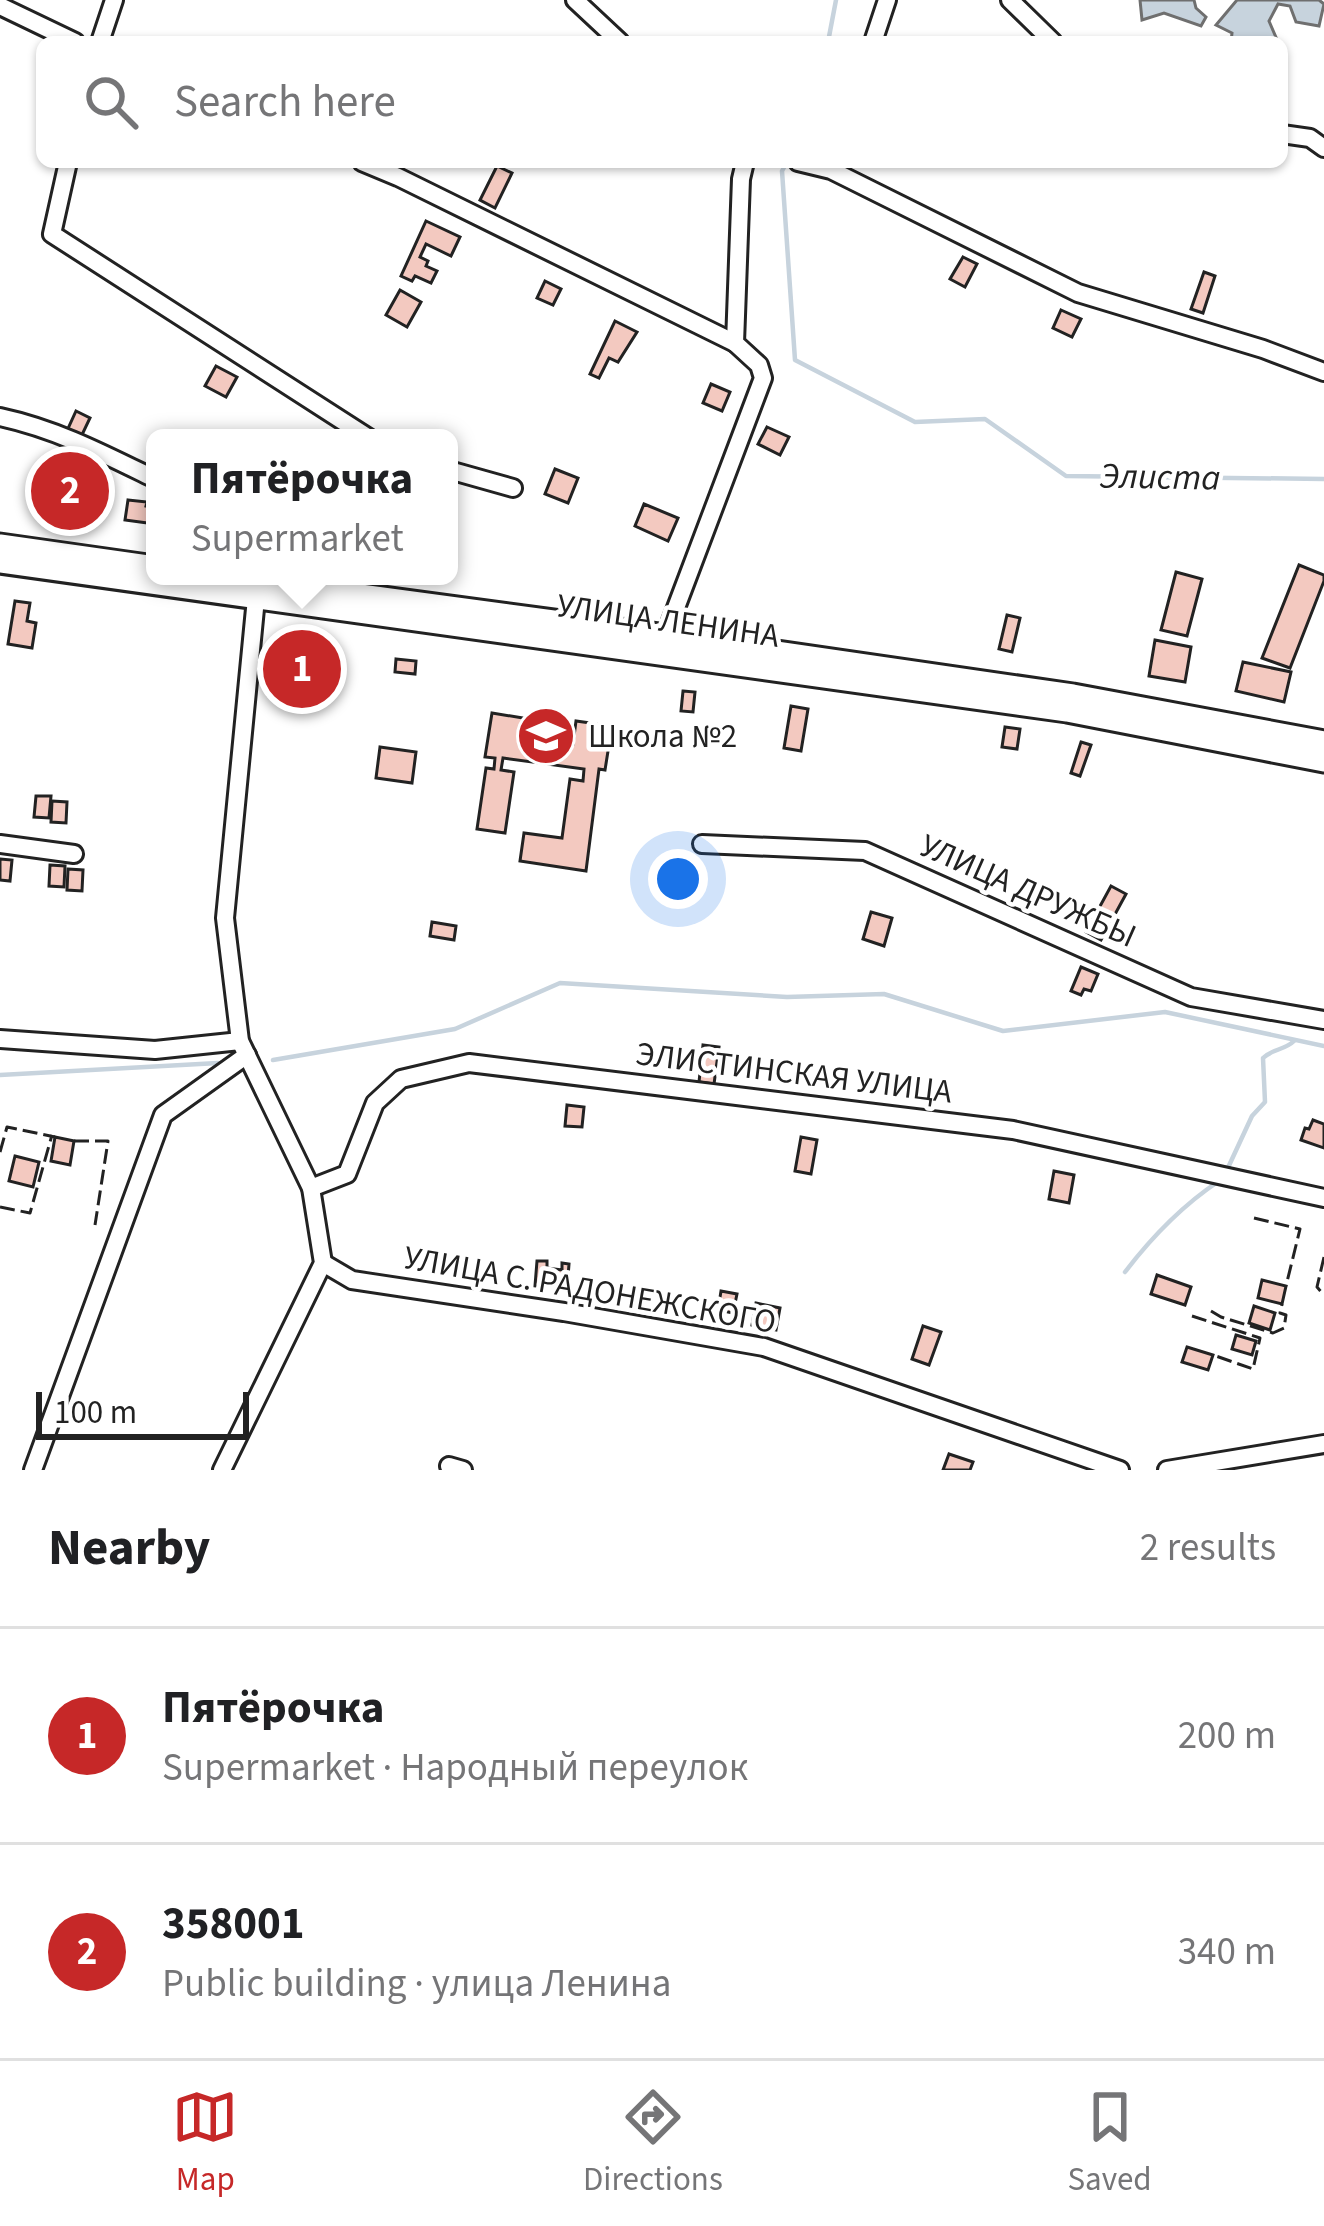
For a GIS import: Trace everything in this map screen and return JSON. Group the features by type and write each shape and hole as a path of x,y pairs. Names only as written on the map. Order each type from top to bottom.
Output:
{"main road":[{"path":"0,545 146,566"},
{"name":"УЛИЦА ЛЕНИНА","path":"0,562 146,578"},
{"name":"УЛИЦА ЛЕНИНА","path":"210,585 1073,695 1324,742"},
{"name":"УЛИЦА ЛЕНИНА","path":"243,585 256,590"},
{"name":"УЛИЦА ЛЕНИНА","path":"671,646 1067,711 1324,760"}],"street":[{"path":"102,36 114,0"},
{"path":"575,0 614,36"},
{"path":"875,36 887,0"},
{"path":"1010,0 1047,36"},
{"path":"0,6 62,36"},
{"path":"1288,135 1310,138 1324,148"},
{"path":"67,168 52,234 355,429"},
{"path":"376,168 735,343 759,365 764,378 671,620 671,646"},
{"path":"735,343 744,168"},
{"path":"837,168 1078,292 1324,372"},
{"path":"0,417 38,425 146,475"},
{"path":"458,473 513,488"},
{"path":"222,1470 323,1263 311,1188 243,1048 225,918 256,590"},
{"path":"0,844 74,854"},
{"name":"УЛИЦА ДРУЖБЫ","path":"702,844 866,851 1191,997 1324,1020"},
{"path":"0,1039 155,1050 243,1048"},
{"path":"33,1470 163,1115 243,1048"},
{"name":"ЭЛИСТИНСКАЯ УЛИЦА","path":"311,1188 347,1174 375,1103 401,1079 470,1064 1012,1130 1324,1198"},
{"name":"УЛИЦА С. РАДОНЕЖСКОГО","path":"323,1263 352,1280 764,1347 1120,1470"},
{"path":"1167,1470 1324,1444"}],"shaded area":[{"path":"1140,0 1194,0 1206,17 1201,26 1164,13 1142,20"},
{"path":"1237,0 1319,0 1324,4 1319,26 1296,22 1290,6 1278,4 1269,21 1275,36 1232,36 1216,25"}],"building":[{"path":"496,168 512,173 495,208 480,200"},
{"path":"426,221 460,237 451,256 426,244 420,257 437,271 431,283 401,276"},
{"path":"963,257 977,264 965,287 950,279"},
{"path":"1204,272 1215,276 1203,313 1191,309"},
{"path":"545,281 561,289 553,305 537,298"},
{"path":"400,290 421,302 407,327 386,315"},
{"path":"1061,310 1081,319 1072,337 1053,328"},
{"path":"615,321 637,332 618,362 609,358 599,378 590,374"},
{"path":"216,366 237,377 226,397 205,386"},
{"path":"711,384 730,392 722,411 703,403"},
{"path":"76,411 90,418 80,439 66,433"},
{"path":"767,427 789,437 780,455 758,444"},
{"path":"46,469 54,470 53,475 101,484 96,509 40,498"},
{"path":"555,469 578,478 568,503 545,494"},
{"path":"128,500 146,502 146,523 125,520"},
{"path":"644,504 678,518 668,541 635,526"},
{"path":"1299,565 1324,575 1324,581 1290,668 1262,658"},
{"path":"1176,572 1202,579 1187,636 1161,630"},
{"path":"15,601 30,603 27,621 36,623 32,648 8,644"},
{"path":"1007,615 1020,618 1012,652 999,649"},
{"path":"274,639 322,645 312,702 268,695"},
{"path":"1155,640 1191,647 1185,682 1149,676"},
{"path":"396,659 416,661 415,674 395,672"},
{"path":"1243,662 1291,672 1284,702 1236,691"},
{"path":"683,691 695,692 693,712 681,711"},
{"path":"791,706 808,709 801,751 784,748"},
{"path":"492,713 523,718 521,736 573,744 576,721 612,726 605,770 599,769 586,871 520,861 524,833 562,838 570,779 583,781 584,769 503,758 501,770 514,772 505,833 477,829 486,768 494,769 495,758 485,757"},
{"path":"1005,727 1020,729 1017,749 1002,747"},
{"path":"1081,742 1091,745 1080,776 1071,773"},
{"path":"380,747 416,752 412,783 376,778"},
{"path":"36,796 51,796 49,818 34,817"},
{"path":"52,801 67,802 66,823 51,822"},
{"path":"0,859 12,860 10,881 0,880"},
{"path":"50,865 65,866 64,887 49,886"},
{"path":"68,869 83,870 82,891 67,890"},
{"path":"1111,886 1126,894 1101,940 1086,932"},
{"path":"871,912 892,918 884,946 863,939"},
{"path":"432,922 456,926 454,940 430,936"},
{"path":"1081,967 1098,974 1091,991 1084,989 1081,995 1071,991"},
{"path":"703,1045 719,1047 714,1084 699,1082"},
{"path":"567,1105 584,1107 582,1127 565,1126"},
{"path":"1313,1120 1324,1124 1324,1148 1301,1140"},
{"path":"55,1137 74,1141 70,1165 51,1161"},
{"path":"801,1137 817,1140 811,1174 795,1171"},
{"path":"15,1156 39,1162 33,1187 9,1181"},
{"path":"1054,1171 1074,1175 1069,1203 1049,1199"},
{"path":"537,1261 562,1270 562,1263 569,1264 568,1277 560,1277 559,1288 535,1286"},
{"path":"1157,1275 1191,1287 1185,1305 1151,1294"},
{"path":"1262,1280 1286,1286 1282,1304 1258,1298"},
{"path":"721,1291 737,1294 733,1313 718,1310"},
{"path":"756,1303 780,1308 776,1330 752,1325"},
{"path":"1254,1306 1275,1313 1270,1330 1249,1323"},
{"path":"923,1326 941,1332 929,1365 912,1359"},
{"path":"1236,1335 1256,1341 1252,1355 1232,1349"},
{"path":"1187,1347 1213,1355 1208,1370 1182,1362"},
{"path":"949,1454 973,1462 970,1470 943,1470"}],"waterway":[{"name":"Элиста","path":"829,36 836,0"},
{"name":"Элиста","path":"784,168 795,360 915,422 985,419 1066,476 1324,479"},
{"path":"273,1060 455,1029 560,983 787,997 884,994 1003,1031 1165,1012 1324,1046"},
{"path":"1226,1172 1252,1116 1265,1102 1263,1058 1294,1041"},
{"path":"0,1075 218,1063"},
{"path":"1125,1272 1168,1223 1219,1181"}],"fence":[{"path":"0,1152 7,1127 55,1137"},
{"path":"0,1207 30,1213 52,1135"},
{"path":"74,1141 108,1141 95,1225"},
{"path":"1254,1218 1300,1229 1286,1286"},
{"path":"1324,1257 1317,1287 1324,1295"},
{"path":"1211,1311 1273,1333 1284,1328 1282,1304"},
{"path":"1192,1316 1260,1338 1253,1369 1213,1355"}],"place":[{"name":"358001","path":"70,491"},
{"name":"Пятёрочка","path":"302,669"},
{"name":"Школа №2","path":"546,736"}]}
